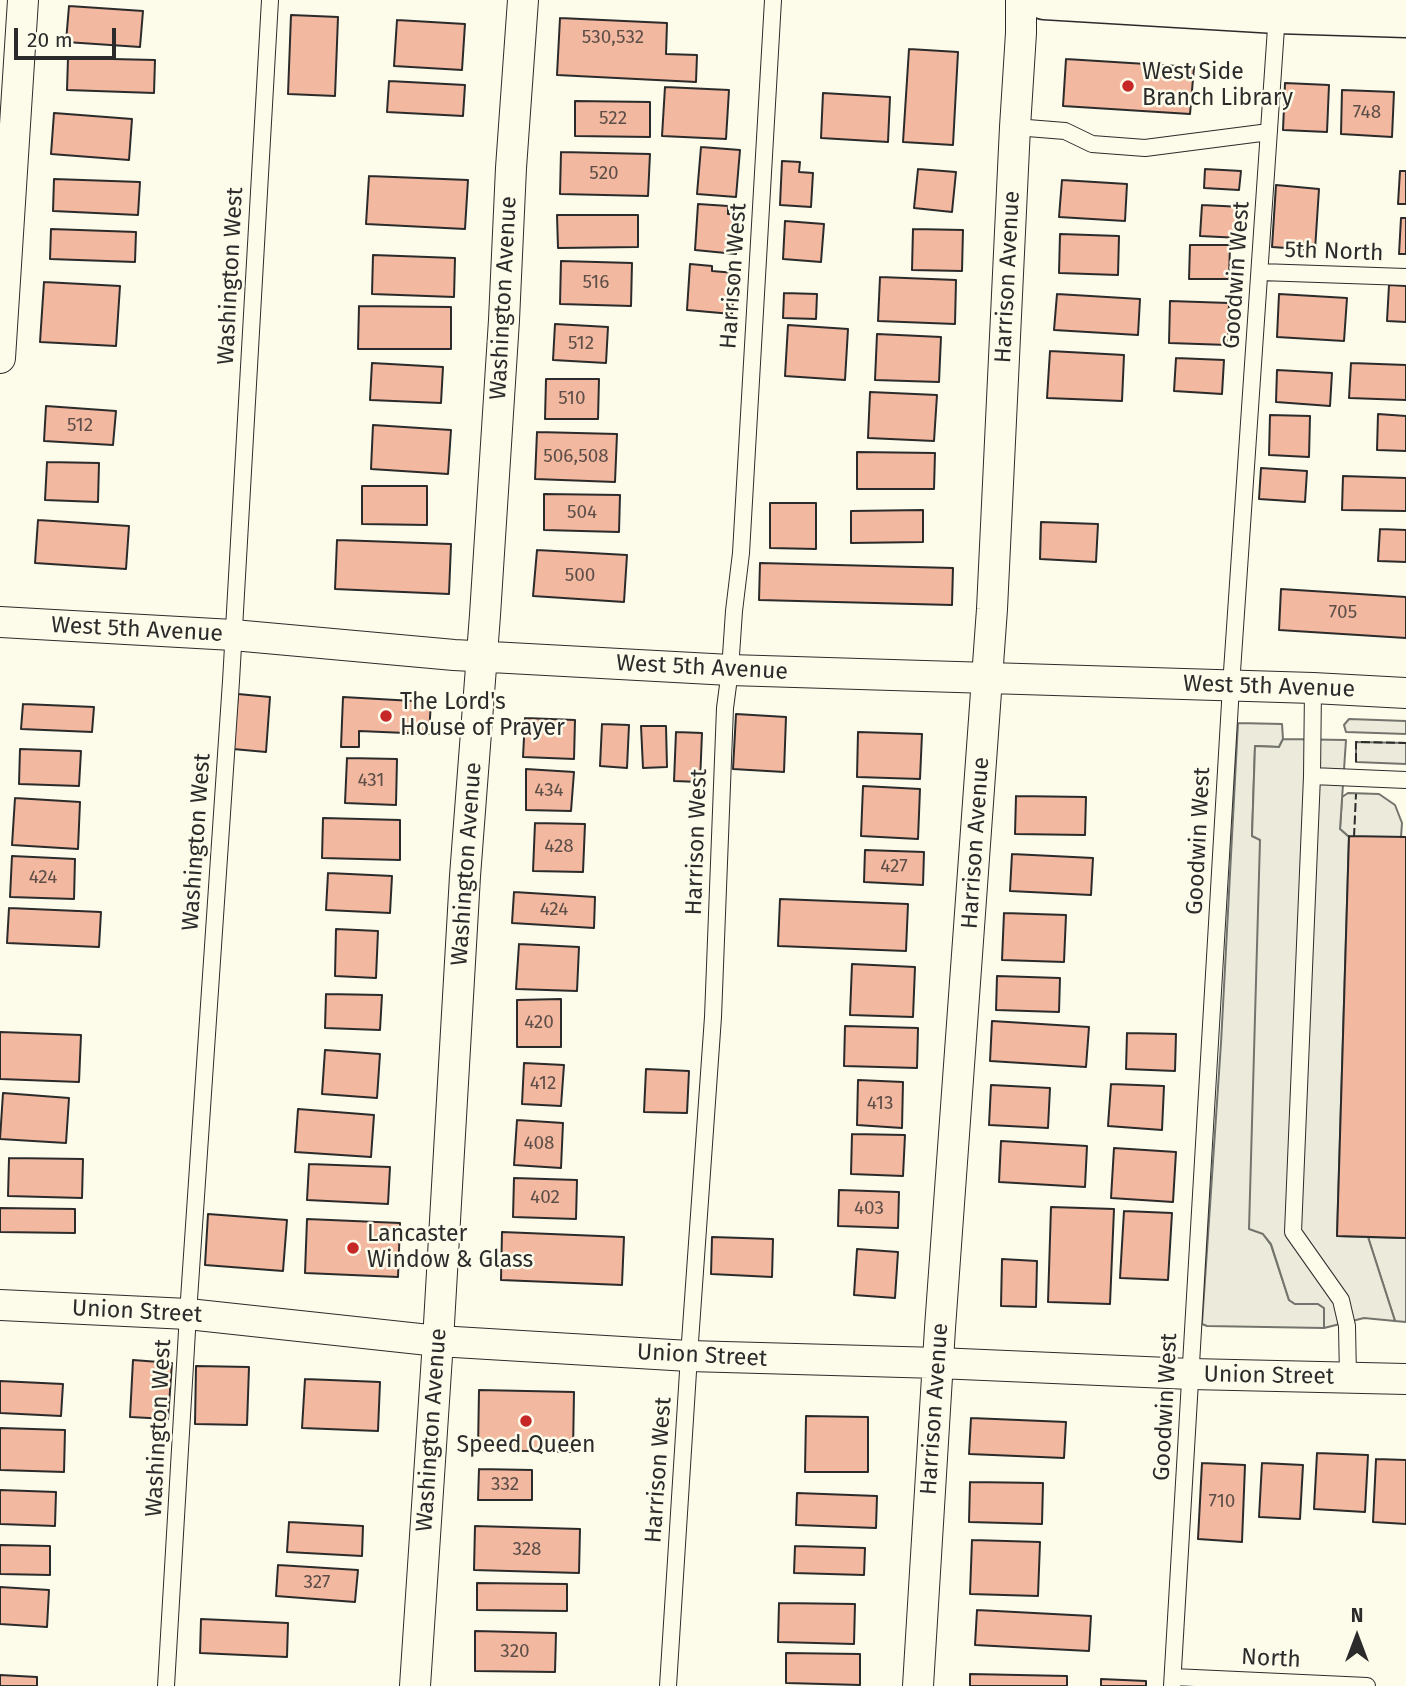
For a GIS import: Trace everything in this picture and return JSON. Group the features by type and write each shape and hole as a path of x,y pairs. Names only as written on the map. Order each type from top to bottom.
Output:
{"street":[{"path":"0,358 23,0"},
{"name":"Washington Avenue","path":"415,1686 523,0"},
{"name":"Harrison Avenue","path":"918,1686 994,568 1021,0"},
{"path":"1044,0 1277,7 1406,18"},
{"name":"West 5th Avenue","path":"0,622 233,635 483,656 730,670 1406,692"},
{"name":"Union Street","path":"0,1305 188,1314 438,1340 689,1356 1406,1379"}],"lane":[{"name":"Washington West","path":"166,1686 233,635 270,0"},
{"name":"Harrison West","path":"668,1686 713,1017 725,708 741,552 773,0"},
{"name":"Goodwin West","path":"1173,1681 1231,686 1277,7"},
{"path":"1015,127 1065,131 1092,144 1145,148 1269,132"},
{"name":"5th North","path":"1260,272 1406,277"},
{"path":"1313,688 1312,776 1293,1231 1340,1300 1347,1326 1348,1377"},
{"path":"1312,776 1406,780"},
{"name":"North","path":"1173,1681 1367,1686"}],"shaded area":[{"path":"1349,719 1406,721 1406,734 1346,732 1344,725"},
{"path":"1238,723 1282,724 1283,739 1279,747 1255,746 1252,836 1260,839 1263,1234 1271,1245 1289,1300 1295,1304 1318,1304 1324,1308 1324,1328 1202,1324 1221,1043"},
{"path":"1283,739 1346,740 1340,829 1349,837 1337,1236 1368,1237 1395,1321 1364,1318 1324,1328 1324,1308 1318,1304 1295,1304 1289,1300 1271,1244 1263,1234 1249,1229 1260,840 1252,836 1255,746 1279,747"},
{"path":"1356,742 1406,743 1406,764 1356,762"},
{"path":"1348,793 1379,794 1395,805 1402,823 1401,837 1349,837 1340,829 1342,797"},
{"path":"1368,1237 1406,1238 1406,1322 1395,1321"}],"building":[{"path":"69,6 143,11 140,47 66,42"},
{"path":"291,15 338,17 335,96 288,94"},
{"path":"560,18 667,23 666,54 697,55 696,82 557,75"},
{"path":"397,20 465,24 462,70 394,66"},
{"path":"909,49 958,52 953,145 903,142"},
{"path":"68,58 155,60 154,93 67,90"},
{"name":"West Side Branch Library","path":"1066,59 1194,67 1190,114 1063,106"},
{"path":"389,81 465,85 463,116 387,112"},
{"path":"1285,83 1329,85 1327,132 1283,130"},
{"path":"665,87 729,90 726,139 662,136"},
{"path":"1342,90 1394,92 1392,137 1341,134"},
{"path":"823,93 890,97 888,142 821,138"},
{"path":"575,101 650,102 650,137 575,136"},
{"path":"54,113 132,119 129,160 51,154"},
{"path":"701,147 740,150 736,197 697,194"},
{"path":"561,152 650,154 648,196 560,194"},
{"path":"782,161 800,162 799,172 813,173 811,207 780,205"},
{"path":"918,169 956,172 952,212 914,208"},
{"path":"1205,169 1241,171 1239,190 1204,188"},
{"path":"1400,171 1406,171 1406,204 1398,204"},
{"path":"369,176 468,180 465,229 366,224"},
{"path":"54,179 140,182 138,215 53,211"},
{"path":"1062,180 1127,184 1125,221 1059,217"},
{"path":"1276,185 1319,189 1315,250 1272,247"},
{"path":"698,204 728,206 728,214 739,215 736,254 695,250"},
{"path":"1202,205 1243,207 1241,238 1200,236"},
{"path":"557,215 638,215 638,247 558,248"},
{"path":"1401,218 1406,218 1406,254 1399,254"},
{"path":"785,221 824,224 821,262 783,259"},
{"path":"51,229 136,232 135,262 50,259"},
{"path":"913,229 963,230 962,271 912,270"},
{"path":"1060,234 1119,236 1118,275 1059,273"},
{"path":"1190,245 1230,245 1229,279 1189,279"},
{"path":"373,255 455,258 454,297 372,294"},
{"path":"561,261 632,263 631,306 560,304"},
{"path":"690,264 712,266 712,271 735,273 732,314 687,310"},
{"path":"880,277 956,280 955,324 878,321"},
{"path":"44,282 120,286 116,346 40,342"},
{"path":"1389,285 1406,286 1406,322 1387,321"},
{"path":"784,293 817,294 816,319 783,318"},
{"path":"1057,294 1140,299 1138,335 1054,330"},
{"path":"1279,294 1347,298 1344,341 1277,337"},
{"path":"1170,301 1229,303 1228,345 1169,343"},
{"path":"359,306 451,307 451,349 358,349"},
{"path":"555,324 608,327 606,363 553,360"},
{"path":"788,325 848,329 845,380 785,376"},
{"path":"877,334 941,337 939,382 875,380"},
{"path":"1050,351 1124,355 1122,401 1047,398"},
{"path":"1176,358 1224,360 1222,394 1174,391"},
{"path":"372,363 443,367 441,403 370,400"},
{"path":"1351,363 1406,365 1406,400 1349,398"},
{"path":"1277,370 1332,373 1330,406 1276,402"},
{"path":"546,379 599,379 598,419 545,419"},
{"path":"870,392 937,395 934,441 868,438"},
{"path":"46,406 116,411 113,445 44,441"},
{"path":"1378,414 1406,416 1406,451 1377,450"},
{"path":"1270,415 1310,416 1309,457 1269,455"},
{"path":"373,425 451,430 448,474 371,469"},
{"path":"537,432 617,434 615,482 535,479"},
{"path":"857,452 935,453 934,489 857,489"},
{"path":"47,462 99,463 98,502 45,500"},
{"path":"1261,468 1307,471 1305,502 1259,499"},
{"path":"1343,476 1406,478 1406,511 1342,510"},
{"path":"362,486 427,486 427,525 362,524"},
{"path":"544,494 620,495 619,532 544,530"},
{"path":"770,503 816,503 816,549 770,548"},
{"path":"923,510 923,542 851,543 851,511"},
{"path":"38,520 129,526 126,569 35,563"},
{"path":"1041,522 1098,524 1096,562 1040,559"},
{"path":"1380,529 1406,530 1406,562 1378,561"},
{"path":"337,540 451,544 449,594 335,589"},
{"path":"537,550 627,555 624,602 533,596"},
{"path":"760,563 953,568 952,605 759,600"},
{"path":"1281,589 1406,597 1406,638 1279,630"},
{"path":"238,694 270,697 266,752 233,749"},
{"name":"The Lord's House of Prayer","path":"343,697 431,702 429,734 359,731 359,747 341,747"},
{"path":"23,704 94,707 92,732 21,729"},
{"path":"736,714 786,717 784,772 733,769"},
{"path":"525,718 575,720 574,759 523,757"},
{"path":"602,724 629,725 627,768 600,766"},
{"path":"641,726 666,726 667,767 643,768"},
{"path":"676,732 702,733 700,782 674,781"},
{"path":"858,732 922,734 920,779 857,777"},
{"path":"20,749 81,751 79,786 19,784"},
{"path":"347,758 397,759 396,805 345,803"},
{"path":"526,769 574,772 571,811 526,810"},
{"path":"863,786 920,789 918,839 861,836"},
{"path":"1016,796 1086,797 1085,835 1015,834"},
{"path":"15,798 80,802 78,849 12,845"},
{"path":"323,818 400,820 400,860 322,858"},
{"path":"535,823 585,824 583,872 533,871"},
{"path":"1349,836 1406,837 1406,1238 1337,1236"},
{"path":"865,850 924,852 923,885 864,882"},
{"path":"1012,854 1093,858 1091,895 1010,891"},
{"path":"12,856 75,859 74,899 10,897"},
{"path":"328,873 392,876 390,913 326,910"},
{"path":"514,892 595,897 594,928 512,923"},
{"path":"780,899 908,904 906,951 778,946"},
{"path":"9,908 101,912 99,947 7,943"},
{"path":"1004,913 1066,915 1064,962 1002,960"},
{"path":"336,929 378,931 376,978 335,976"},
{"path":"519,944 579,947 577,991 516,989"},
{"path":"852,964 915,967 913,1017 850,1015"},
{"path":"997,976 1060,978 1059,1012 996,1010"},
{"path":"326,994 382,995 380,1030 325,1028"},
{"path":"561,999 561,1047 517,1047 517,1000"},
{"path":"992,1021 1089,1027 1086,1067 990,1061"},
{"path":"845,1026 918,1028 917,1068 844,1066"},
{"path":"0,1032 81,1035 79,1082 0,1079"},
{"path":"1127,1033 1176,1034 1175,1071 1126,1069"},
{"path":"325,1050 380,1054 377,1098 322,1094"},
{"path":"524,1063 564,1065 561,1106 522,1104"},
{"path":"646,1069 689,1071 687,1113 644,1112"},
{"path":"858,1080 903,1082 902,1128 857,1125"},
{"path":"1111,1084 1164,1086 1162,1130 1108,1126"},
{"path":"991,1085 1050,1088 1048,1128 989,1125"},
{"path":"3,1093 69,1098 66,1143 0,1139"},
{"path":"298,1109 374,1115 371,1157 295,1152"},
{"path":"517,1120 563,1123 561,1168 514,1165"},
{"path":"852,1134 905,1135 903,1176 851,1174"},
{"path":"1001,1141 1087,1146 1085,1187 999,1182"},
{"path":"1114,1148 1176,1152 1173,1202 1111,1198"},
{"path":"9,1158 83,1159 82,1198 8,1196"},
{"path":"309,1164 390,1167 388,1204 307,1200"},
{"path":"514,1178 577,1180 576,1219 513,1217"},
{"path":"839,1190 899,1192 898,1228 838,1226"},
{"path":"1051,1207 1114,1209 1110,1304 1048,1302"},
{"path":"0,1208 75,1209 75,1233 0,1232"},
{"path":"1124,1211 1172,1213 1168,1280 1120,1278"},
{"path":"208,1214 287,1220 283,1271 205,1265"},
{"name":"Lancaster Window & Glass","path":"307,1219 400,1223 398,1277 305,1273"},
{"path":"502,1232 624,1237 622,1285 501,1280"},
{"path":"712,1237 773,1239 772,1277 711,1274"},
{"path":"857,1249 898,1252 895,1298 854,1295"},
{"path":"1002,1259 1037,1261 1036,1307 1001,1306"},
{"path":"133,1360 172,1363 168,1419 130,1417"},
{"path":"196,1366 249,1367 247,1425 195,1424"},
{"path":"305,1379 380,1382 378,1431 302,1428"},
{"path":"0,1381 63,1384 61,1416 0,1413"},
{"name":"Speed Queen","path":"479,1390 574,1392 573,1452 478,1450"},
{"path":"806,1416 868,1417 868,1472 805,1472"},
{"path":"971,1418 1066,1422 1064,1458 969,1454"},
{"path":"0,1428 65,1430 64,1472 0,1470"},
{"path":"1317,1453 1368,1455 1365,1512 1314,1509"},
{"path":"1376,1459 1406,1460 1406,1524 1373,1522"},
{"path":"1202,1463 1245,1465 1242,1542 1198,1539"},
{"path":"1262,1463 1303,1465 1300,1519 1259,1517"},
{"path":"479,1469 532,1470 532,1500 478,1500"},
{"path":"970,1482 1043,1483 1042,1524 969,1522"},
{"path":"0,1490 56,1492 55,1526 0,1524"},
{"path":"797,1493 877,1496 876,1528 796,1525"},
{"path":"289,1522 363,1526 362,1556 287,1552"},
{"path":"475,1526 580,1529 579,1573 474,1570"},
{"path":"972,1540 1040,1542 1038,1596 970,1594"},
{"path":"0,1545 50,1546 50,1575 0,1574"},
{"path":"795,1546 865,1548 864,1575 794,1573"},
{"path":"278,1565 358,1570 355,1602 276,1596"},
{"path":"477,1583 567,1584 567,1611 477,1610"},
{"path":"0,1587 49,1590 47,1627 0,1624"},
{"path":"779,1603 855,1604 854,1644 778,1642"},
{"path":"977,1610 1091,1616 1089,1651 975,1645"},
{"path":"201,1619 288,1623 287,1657 200,1653"},
{"path":"475,1631 556,1633 555,1672 475,1671"},
{"path":"786,1653 860,1654 860,1685 786,1683"},
{"path":"970,1674 1067,1676 1067,1686 970,1686"},
{"path":"0,1675 37,1677 37,1686 0,1686"},
{"path":"1101,1679 1146,1681 1146,1686 1101,1686"}],"fence":[{"path":"1356,762 1356,742 1406,743"},
{"path":"1354,837 1356,794"}],"place":[{"name":"West Side Branch Library","path":"1128,86"},
{"name":"The Lord's House of Prayer","path":"386,716"},
{"name":"Lancaster Window & Glass","path":"353,1248"},
{"name":"Speed Queen","path":"526,1421"}]}
